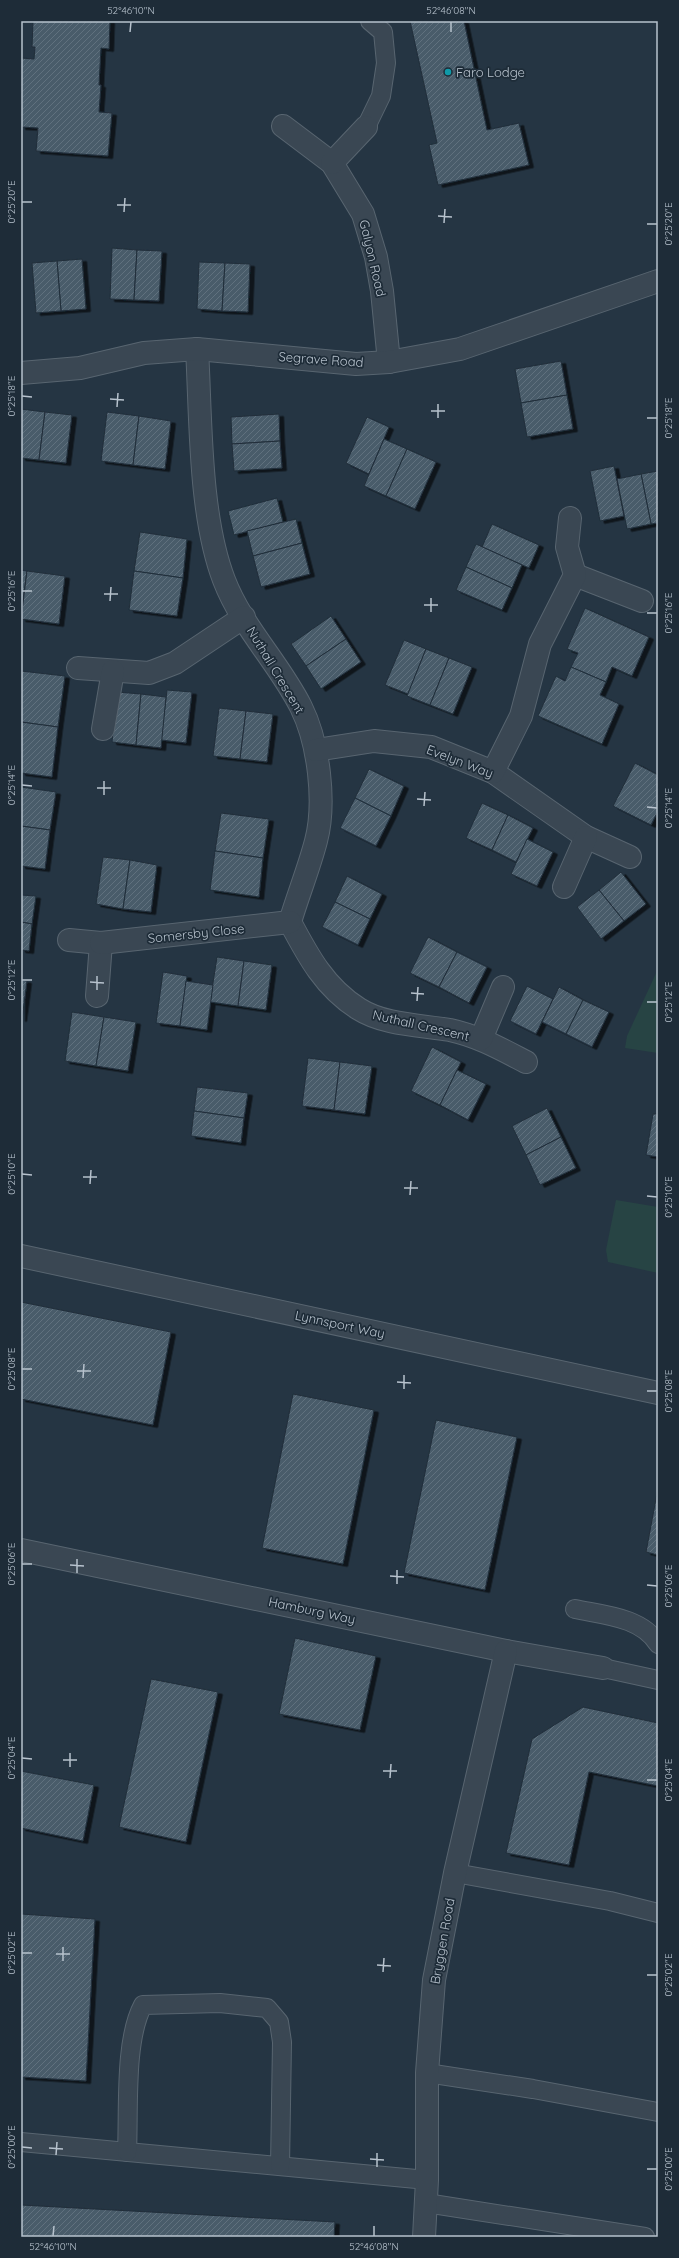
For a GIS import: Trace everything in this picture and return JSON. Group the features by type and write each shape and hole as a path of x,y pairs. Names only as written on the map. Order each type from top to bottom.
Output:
{"street":[{"name":"Galyon Road","path":"283,126 332,163 363,214 381,284 389,362"},
{"path":"332,163 366,127"},
{"name":"Segrave Road","path":"21,373 80,368 144,353 197,349 356,364 389,362 460,349 658,281"},
{"name":"Nuthall Crescent","path":"197,349 205,486 213,543 224,581 244,618 302,708 316,750 321,797 317,840 290,922 311,963 337,992 359,1010 378,1018 451,1031 481,1039 526,1062"},
{"path":"493,772 521,716 540,644 575,575 567,547 570,518"},
{"path":"575,575 642,601"},
{"path":"78,668 149,673 176,663 244,618"},
{"path":"103,729 113,671"},
{"name":"Evelyn Way","path":"316,750 374,742 431,747 493,772 586,837 630,857"},
{"path":"564,887 586,837"},
{"name":"Somersby Close","path":"69,940 101,944 290,922"},
{"path":"98,996 101,944"},
{"name":"Nuthall Crescent","path":"481,1039 503,987"},
{"name":"Lynnsport Way","path":"21,1256 658,1392"},
{"name":"Hamburg Way","path":"21,1550 506,1651 603,1668"},
{"name":"Bryggen Road","path":"424,2237 427,2180 427,2073 434,1980 455,1873 506,1651"}],"lane":[{"path":"366,127 381,96 386,63 383,32 370,21"},
{"path":"575,1609 629,1621 653,1636 658,1644"},
{"path":"603,1668 658,1680"},
{"path":"455,1873 610,1901 658,1913"},
{"path":"127,2152 132,2037 136,2017 142,2005 236,2005 267,2008 279,2022 282,2042 280,2166"},
{"path":"427,2073 533,2089 658,2112"},
{"path":"21,2142 427,2180"},
{"path":"426,2203 645,2237"}],"green space":[{"path":"658,969 658,1053 625,1048 627,1036"},
{"path":"616,1200 658,1207 658,1273 608,1262 606,1250"}],"building":[{"path":"33,21 110,21 109,49 101,48 99,85 101,85 99,112 112,113 108,156 36,151 38,128 21,127 21,58 34,59 35,47 32,47"},
{"name":"Faro Lodge","path":"410,21 464,21 487,130 519,123 529,165 438,185 429,145 437,143"},
{"path":"112,248 137,250 134,300 110,299"},
{"path":"137,250 162,251 159,301 134,300"},
{"path":"82,259 86,309 61,311 57,261"},
{"path":"57,261 61,311 36,313 32,263"},
{"path":"199,262 225,263 222,311 197,309"},
{"path":"225,263 250,264 248,312 222,311"},
{"path":"561,361 567,395 521,403 515,369"},
{"path":"567,395 573,429 527,437 521,403"},
{"path":"21,409 45,412 39,460 21,458"},
{"path":"45,412 72,415 66,463 39,460"},
{"path":"107,412 139,416 133,465 101,461"},
{"path":"279,414 280,441 232,444 231,417"},
{"path":"139,416 171,421 165,469 133,465"},
{"path":"367,417 389,427 369,474 346,463"},
{"path":"384,439 407,449 386,496 364,486"},
{"path":"280,441 282,468 234,471 232,444"},
{"path":"407,449 436,462 415,509 386,496"},
{"path":"614,466 624,516 600,521 590,471"},
{"path":"658,471 658,523 651,524 641,474"},
{"path":"641,474 651,524 627,529 617,479"},
{"path":"277,498 283,522 234,535 228,511"},
{"path":"296,519 302,543 253,556 247,531"},
{"path":"492,524 539,545 529,568 482,547"},
{"path":"140,532 187,539 183,578 134,571"},
{"path":"302,543 310,574 261,587 253,556"},
{"path":"476,544 522,565 512,588 466,567"},
{"path":"466,567 512,588 502,610 456,590"},
{"path":"21,570 27,571 21,616"},
{"path":"27,571 65,576 59,624 21,619"},
{"path":"134,571 183,578 177,616 129,610"},
{"path":"585,608 649,637 632,676 612,667 606,682 571,667 578,653 567,649"},
{"path":"331,616 346,639 306,666 291,644"},
{"path":"346,639 361,662 321,689 306,666"},
{"path":"404,640 426,649 408,694 385,685"},
{"path":"426,649 449,658 430,705 407,696"},
{"path":"449,658 472,667 453,714 430,705"},
{"path":"571,667 606,682 600,695 619,704 602,744 538,716 556,676 565,681"},
{"path":"21,671 65,676 58,727 21,722"},
{"path":"167,690 192,692 186,743 161,740"},
{"path":"117,692 141,694 136,745 112,742"},
{"path":"141,694 166,697 161,748 136,745"},
{"path":"219,708 246,711 240,759 213,756"},
{"path":"246,711 273,714 267,762 240,759"},
{"path":"21,722 58,727 52,777 21,773"},
{"path":"635,763 658,775 658,811 651,825 613,806"},
{"path":"369,769 404,786 391,816 355,798"},
{"path":"21,787 56,792 50,830 21,826"},
{"path":"355,798 391,816 376,846 340,828"},
{"path":"482,803 508,815 492,850 466,838"},
{"path":"221,813 269,819 263,858 215,851"},
{"path":"508,815 533,828 516,862 492,850"},
{"path":"21,826 50,830 45,869 21,866"},
{"path":"527,839 553,852 537,886 511,874"},
{"path":"215,851 263,858 259,897 210,890"},
{"path":"103,857 130,860 123,909 96,904"},
{"path":"130,860 157,865 151,912 123,909"},
{"path":"621,872 646,904 624,921 599,890"},
{"path":"347,876 382,894 370,919 335,902"},
{"path":"599,890 624,921 601,939 577,907"},
{"path":"21,895 36,896 32,924 21,922"},
{"path":"335,902 370,919 358,945 322,927"},
{"path":"21,922 32,924 29,951 21,950"},
{"path":"428,937 457,952 439,987 410,973"},
{"path":"457,952 487,967 469,1003 439,987"},
{"path":"217,957 244,961 238,1006 210,1002"},
{"path":"244,961 272,965 266,1010 238,1006"},
{"path":"163,972 187,976 180,1026 156,1023"},
{"path":"21,980 27,981 22,1019 21,1019"},
{"path":"186,981 213,985 207,1030 180,1026"},
{"path":"527,986 553,999 536,1034 510,1021"},
{"path":"559,987 583,1000 566,1034 542,1022"},
{"path":"583,1000 609,1012 592,1047 566,1034"},
{"path":"72,1012 104,1017 96,1066 65,1061"},
{"path":"104,1017 136,1022 128,1071 96,1066"},
{"path":"432,1047 461,1062 440,1105 411,1091"},
{"path":"308,1058 340,1062 334,1110 302,1106"},
{"path":"340,1062 372,1066 365,1114 334,1110"},
{"path":"457,1070 486,1084 468,1120 440,1105"},
{"path":"197,1087 248,1093 244,1118 194,1111"},
{"path":"547,1108 561,1137 526,1155 512,1126"},
{"path":"194,1111 244,1118 241,1143 191,1136"},
{"path":"653,1114 658,1114 658,1157 646,1155"},
{"path":"561,1137 576,1168 540,1185 526,1155"},
{"path":"21,1302 171,1332 153,1425 21,1399"},
{"path":"293,1394 374,1410 343,1564 262,1548"},
{"path":"436,1420 517,1437 485,1590 404,1573"},
{"path":"658,1488 658,1555 646,1552"},
{"path":"295,1638 376,1656 360,1730 279,1714"},
{"path":"151,1679 218,1692 186,1842 119,1827"},
{"path":"583,1707 658,1723 658,1786 589,1772 569,1865 506,1853 532,1739"},
{"path":"21,1771 94,1785 83,1841 21,1828"},
{"path":"21,1914 95,1919 86,2081 21,2077"},
{"path":"21,2205 335,2222 334,2237 21,2237"}],"place":[{"name":"Faro Lodge","path":"448,72"}]}
